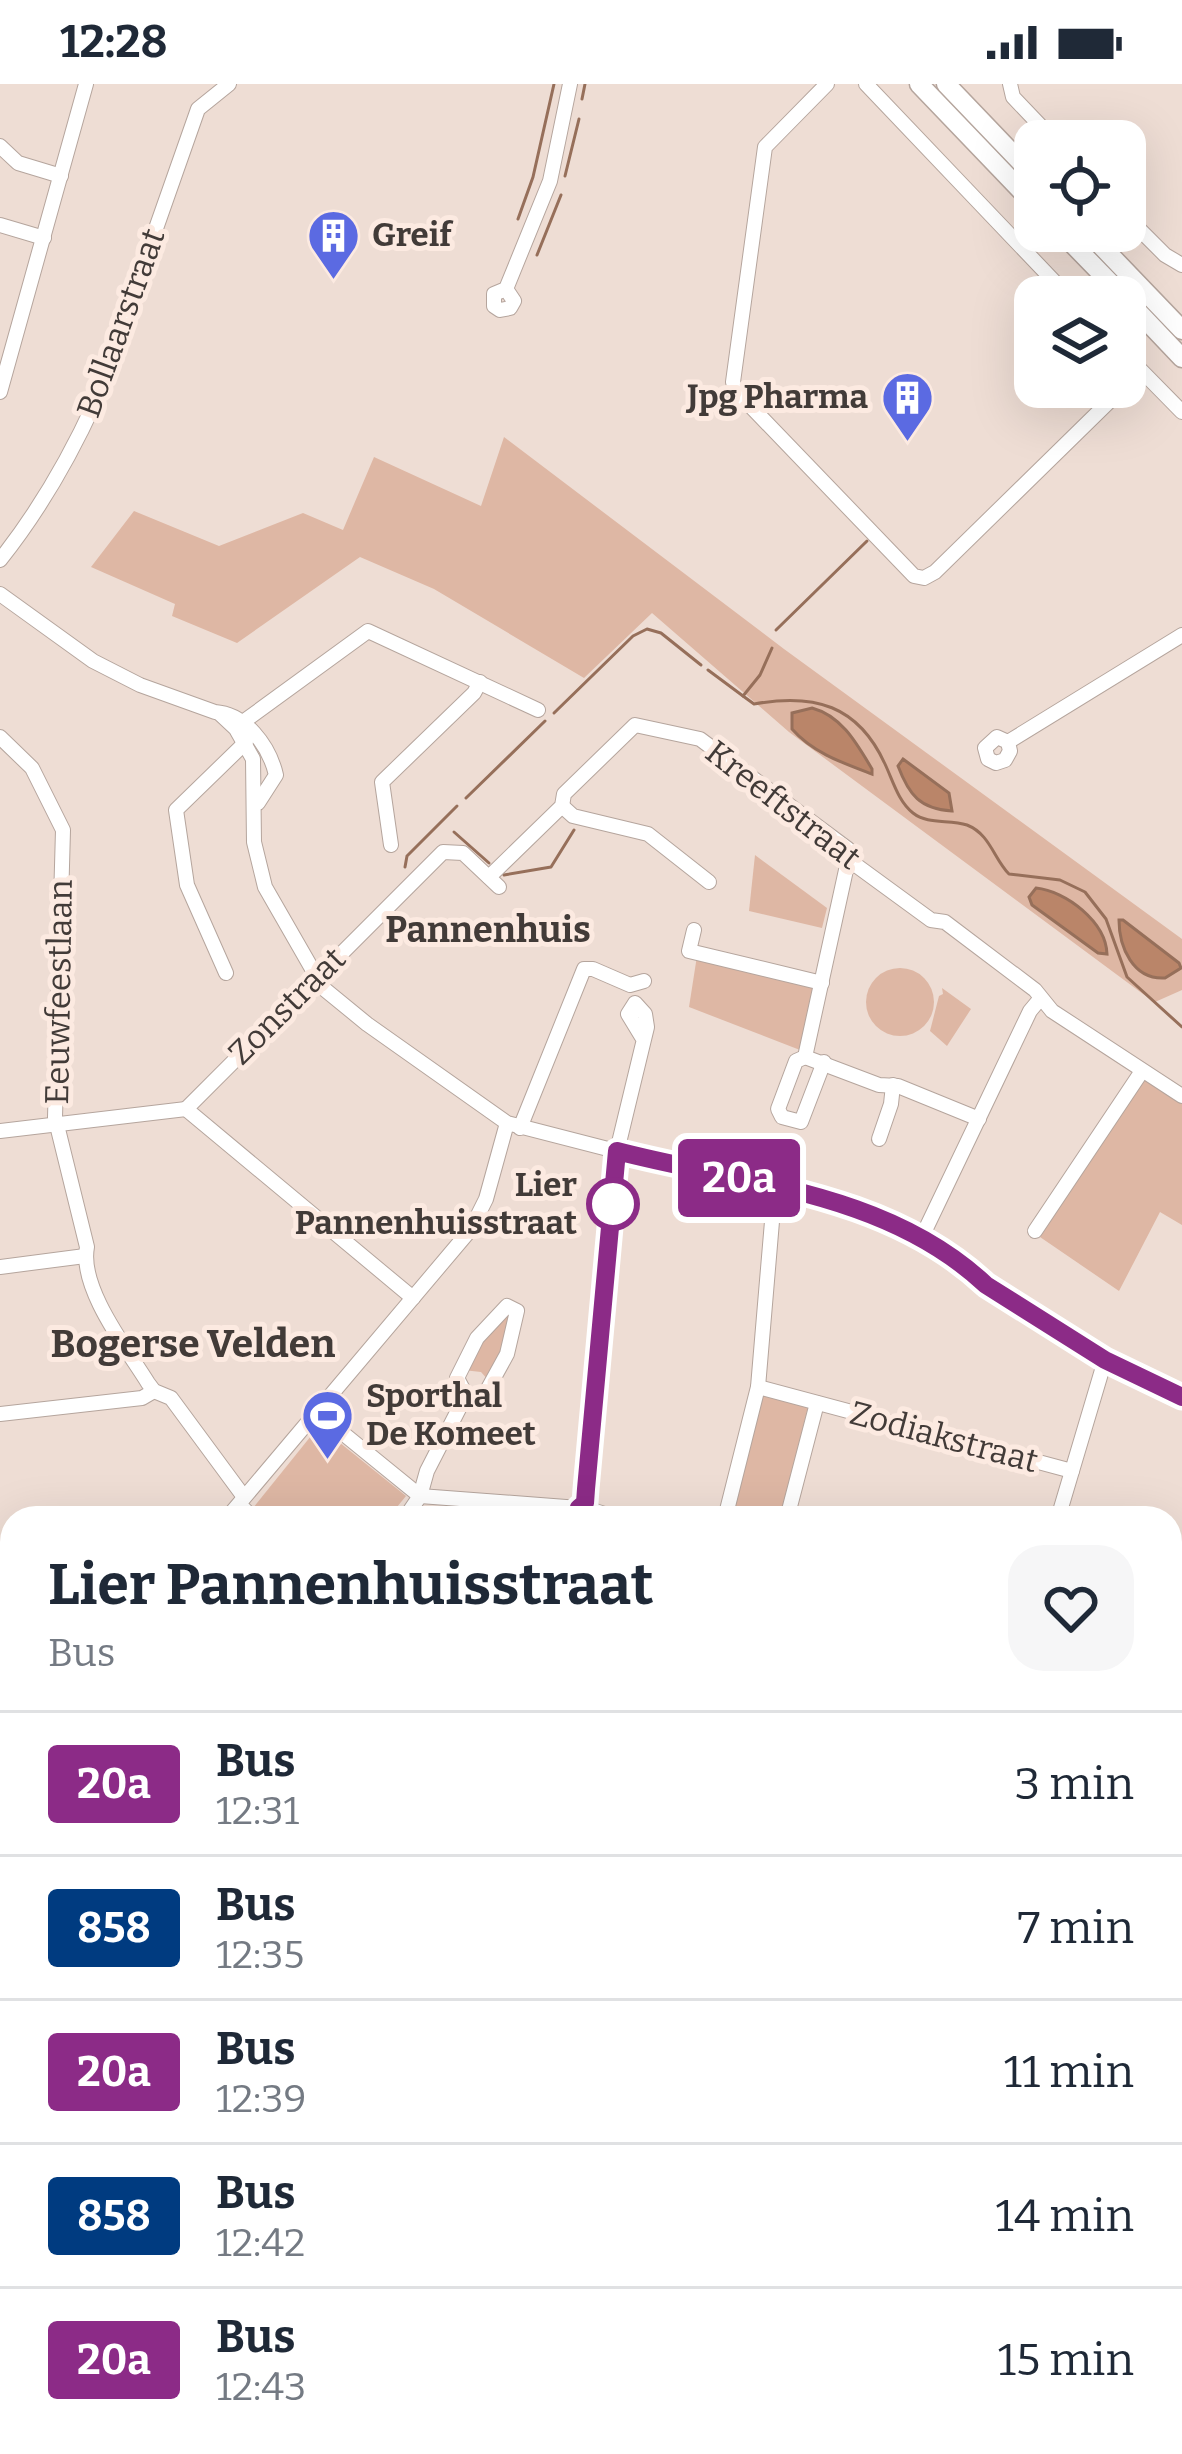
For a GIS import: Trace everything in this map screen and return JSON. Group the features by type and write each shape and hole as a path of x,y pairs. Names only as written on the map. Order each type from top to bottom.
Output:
{"highway":[{"path":"919,84 1014,183"},
{"path":"946,84 1014,155"},
{"path":"1080,252 1103,276"},
{"path":"1107,252 1182,330"},
{"path":"1146,321 1182,358"}],"street":[{"path":"0,392 86,84"},
{"name":"Bollaarstraat","path":"0,560 42,503 76,445 198,110 209,89 230,84"},
{"path":"506,289 550,182 570,84"},
{"path":"827,84 765,147 733,382 736,391 914,576 924,578 1102,408"},
{"path":"866,84 1049,276"},
{"path":"1010,84 1012,97 1034,120"},
{"path":"0,146 18,163 61,176"},
{"path":"0,225 44,238"},
{"path":"1146,236 1182,265"},
{"path":"1146,375 1182,412"},
{"path":"0,594 92,661 140,685 220,714 246,742 255,768 254,842 266,887 323,988 514,1126 775,1186 870,1213 1105,1360 1182,1397"},
{"path":"244,722 368,631 538,710"},
{"path":"1008,742 1182,635"},
{"path":"391,845 382,782 474,693 479,682"},
{"path":"220,714 227,712 244,722 276,775 255,808"},
{"name":"Kreeftstraat","path":"494,882 562,806 564,794 634,725 700,740 838,841 853,862 931,920 945,922 1035,990 1052,1011 1182,1096"},
{"name":"Eeuwfeestlaan","path":"0,737 32,768 63,830 57,1124 87,1247 84,1264 106,1314 154,1391 171,1398 245,1506"},
{"path":"226,974 187,885 176,810 246,742"},
{"path":"562,806 573,816 648,835 709,882"},
{"name":"Zonstraat","path":"186,1109 442,852 463,853 494,882"},
{"path":"805,1057 846,870 853,862"},
{"path":"694,930 687,958 822,983"},
{"path":"238,1506 471,1229 584,969 630,985 644,981"},
{"path":"920,1241 1030,1011 1040,999"},
{"path":"584,1506 617,1151 642,1037"},
{"path":"824,1062 801,1121 782,1117 778,1108 796,1061 805,1057 824,1062 879,1085 893,1085 979,1119"},
{"path":"1035,1232 1142,1071"},
{"path":"879,1139 893,1085"},
{"path":"0,1131 186,1109 413,1298"},
{"path":"728,1506 758,1387 775,1186"},
{"path":"0,1267 86,1256"},
{"path":"507,1306 517,1312 507,1354 485,1394 466,1395 457,1378 477,1338 507,1306"},
{"path":"1062,1506 1105,1360"},
{"name":"Zodiakstraat","path":"758,1387 1072,1472"},
{"path":"0,1414 142,1399 154,1391"},
{"path":"413,1506 466,1395"},
{"path":"790,1506 817,1403"},
{"path":"318,1413 420,1496 537,1506"}],"shaded area":[{"path":"504,437 784,649 1182,939 1182,990 1155,1002 1143,994 789,732 652,613 584,678 434,589 360,557 237,643 172,616 175,604 91,567 134,511 219,546 303,513 343,530 374,457 481,506"},
{"path":"812,708 832,717 848,732 872,774 819,751 792,729 792,713"},
{"path":"903,759 949,793 952,811 917,799 898,766"},
{"path":"755,855 827,908 822,928 749,911"},
{"path":"1036,888 1060,895 1082,910 1100,931 1107,954 1098,953 1032,905 1029,897"},
{"path":"1119,920 1181,968 1165,978 1136,968 1122,941"},
{"path":"697,956 815,986 800,1050 689,1007"},
{"path":"900,968 924,978 934,1002 924,1026 900,1036 876,1026 866,1002 876,978"},
{"path":"942,988 971,1009 947,1046 930,1031"},
{"path":"1144,1080 1182,1104 1182,1225 1160,1212 1119,1291 1040,1237"},
{"path":"508,1308 515,1313 505,1352 489,1381 481,1372 463,1370 480,1338"},
{"path":"763,1395 808,1407 784,1506 734,1506"},
{"name":"Sporthal De Komeet","path":"319,1426 406,1496 398,1506 255,1506"}],"waterway":[{"path":"518,219 533,177 554,84"},
{"path":"582,99 585,84"},
{"path":"565,176 579,119"},
{"path":"537,255 561,195"},
{"path":"776,630 867,541"},
{"path":"554,713 633,636 647,629 661,633 701,665"},
{"path":"708,670 743,696 760,675 772,648"},
{"path":"743,696 754,704 815,703 848,716 874,744 913,813 975,829 1009,874 1060,880 1085,892 1106,919 1127,977 1182,1027"},
{"path":"466,798 545,721"},
{"path":"405,867 407,856 457,806"},
{"path":"504,875 551,867 574,830"},
{"path":"454,832 489,863"},
{"path":"500,2454 512,2454"}],"bus line":[{"name":"20a","path":"580,1506 585,1503 617,1151 830,1199 870,1213 971,1271 1105,1360 1182,1397"}],"place":[{"name":"Greif","path":"333,281"},
{"name":"Jpg Pharma","path":"907,443"},
{"name":"Lier Pannenhuisstraat","path":"613,1204"},
{"name":"Sporthal De Komeet","path":"327,1461"}],"district":[{"name":"Pannenhuis","path":"488,930"},
{"name":"Bogerse Velden","path":"193,1344"}]}
